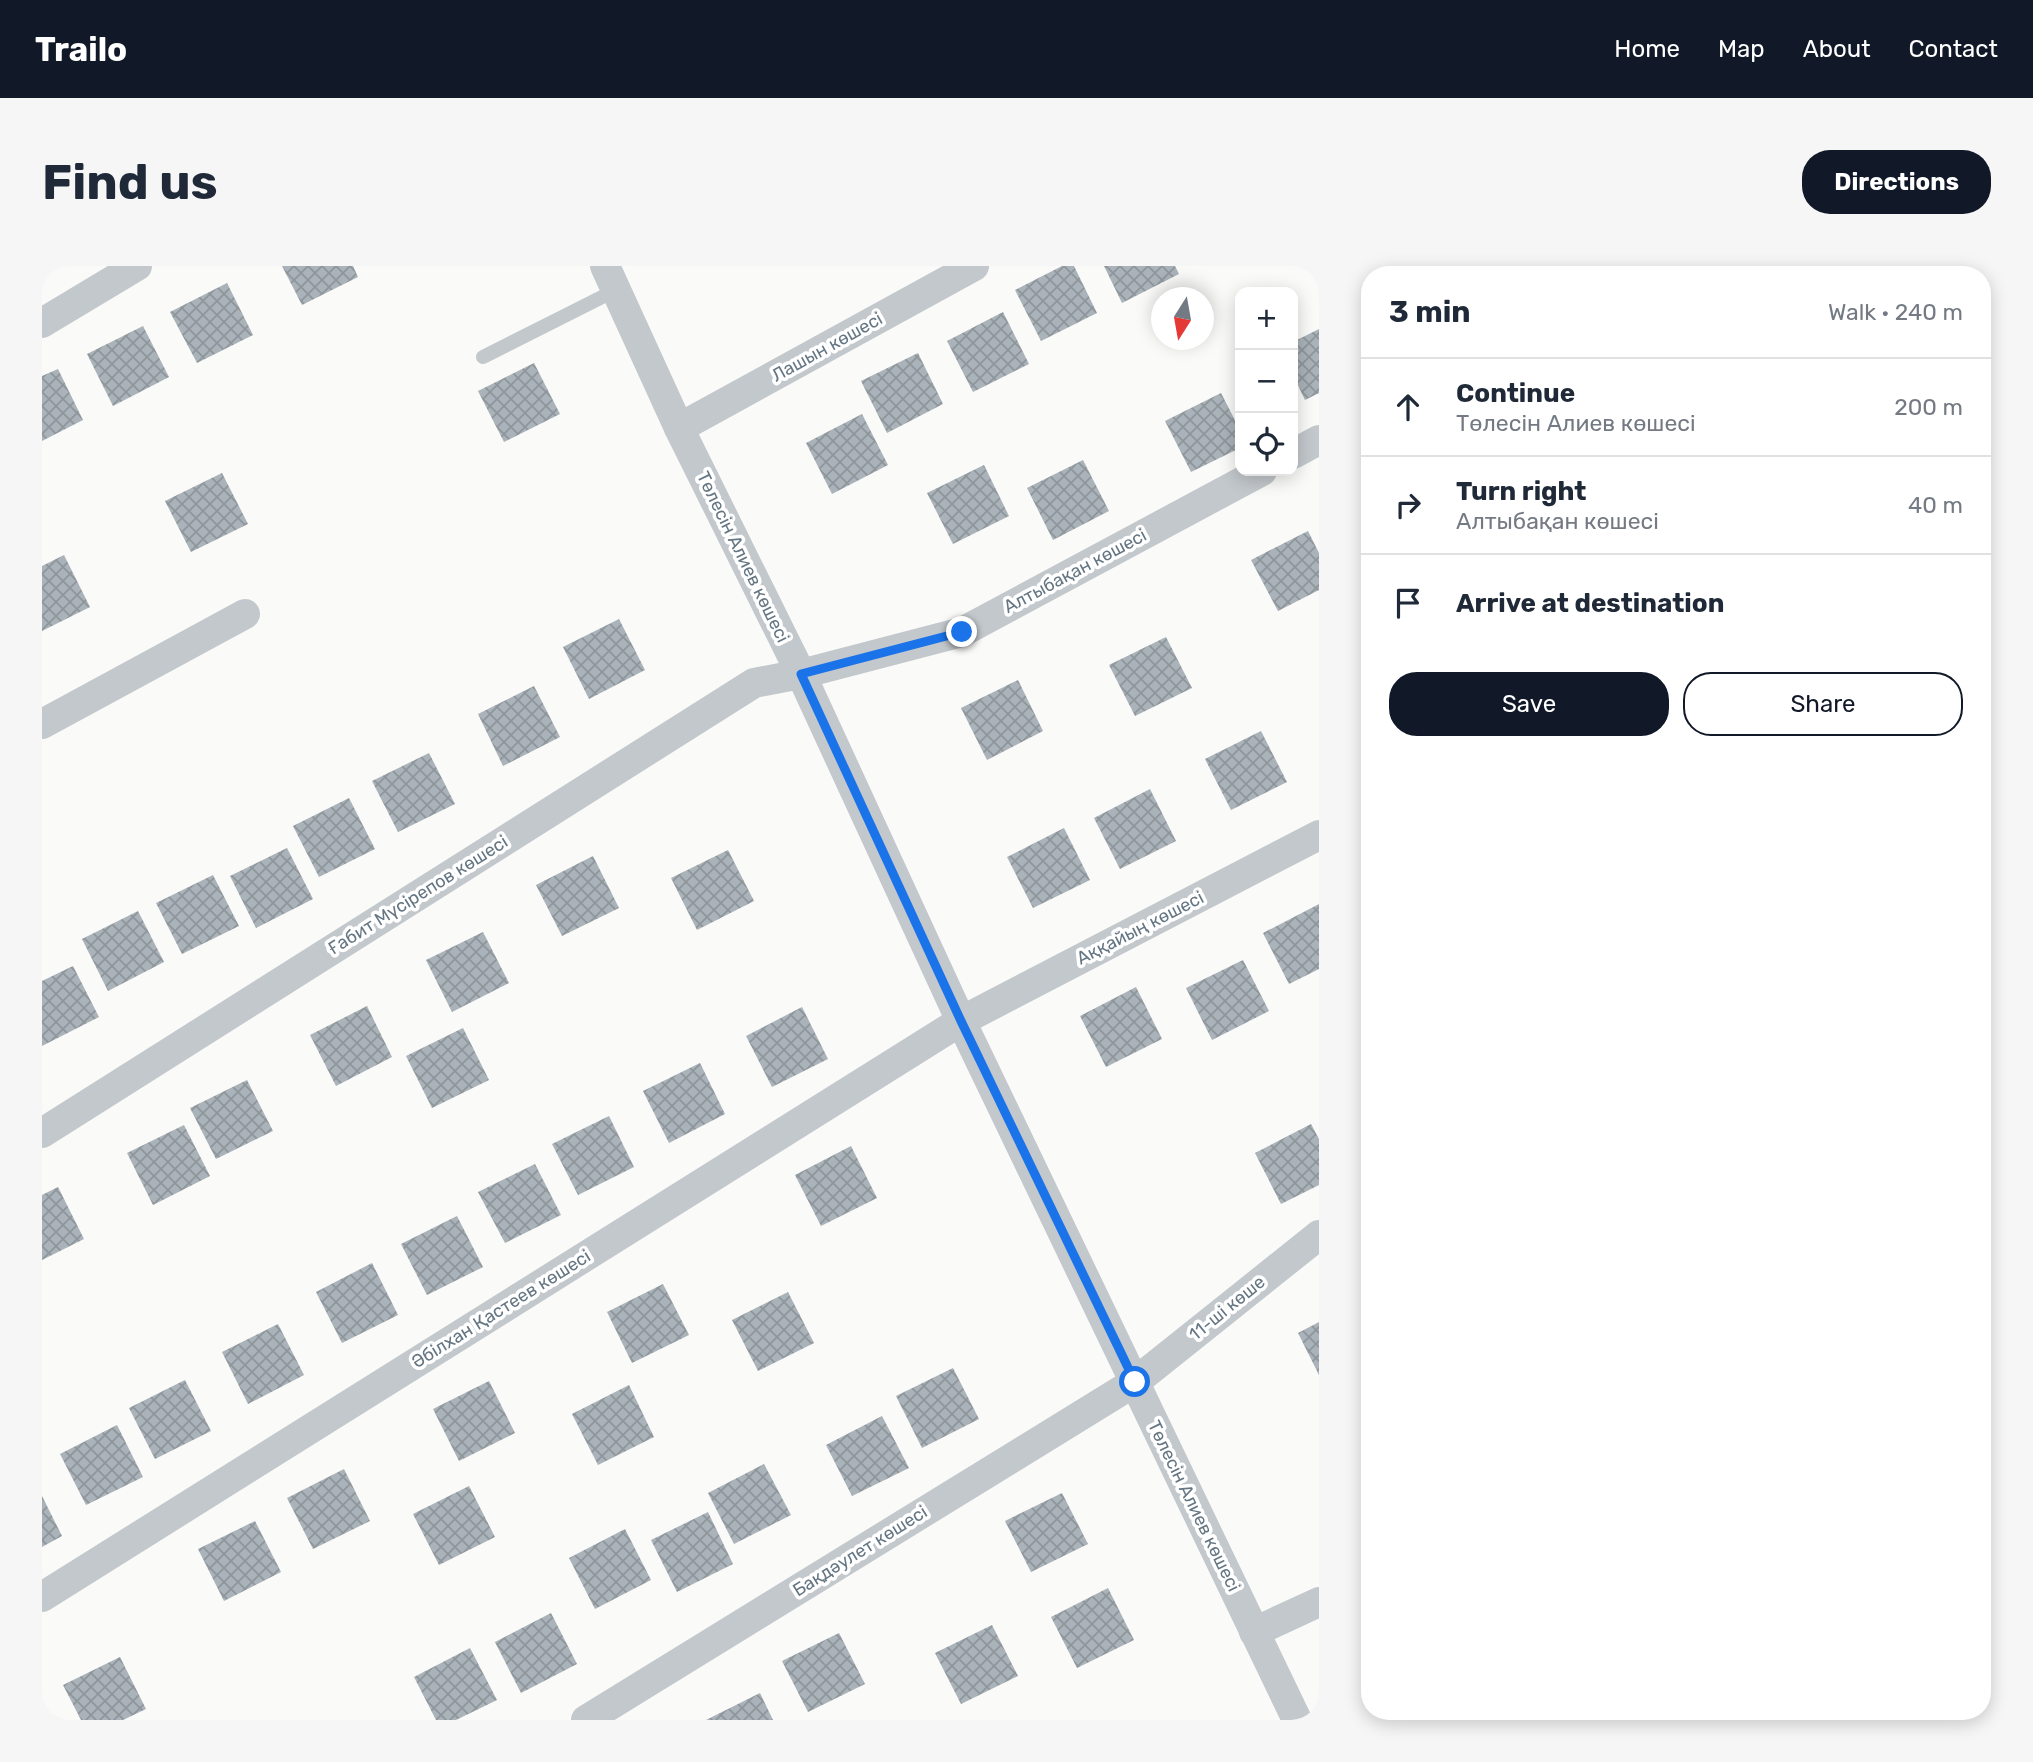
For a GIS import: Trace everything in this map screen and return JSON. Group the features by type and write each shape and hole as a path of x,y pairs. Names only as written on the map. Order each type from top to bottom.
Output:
{"street":[{"path":"42,323 137,266"},
{"name":"Лашын көшесі","path":"679,428 974,266"},
{"name":"Төлесін Алиев көшесі","path":"611,278 679,428 801,674 961,1021 1297,1720"},
{"path":"1298,451 1319,440"},
{"name":"Алтыбақан көшесі","path":"801,674 962,632 1253,476"},
{"path":"42,724 246,614"},
{"name":"Ғабит Мүсірепов көшесi","path":"42,1133 754,683 801,674"},
{"name":"Аққайың көшесі","path":"961,1021 1319,835"},
{"name":"Әбілхан Қастеев көшесi","path":"42,1597 961,1021"},
{"name":"11-ші көше","path":"1135,1382 1319,1235"},
{"name":"Бақдәулет көшесi","path":"586,1720 1135,1382"},
{"path":"1254,1632 1319,1602"}],"lane":[{"path":"483,356 611,278"}],"building":[{"path":"282,266 353,266 358,277 302,305"},
{"path":"1062,266 1074,266 1097,313 1041,341 1015,290"},
{"path":"1104,266 1175,266 1179,274 1122,303"},
{"path":"227,283 253,335 197,363 170,312"},
{"path":"1003,312 1029,364 973,392 947,341"},
{"path":"143,326 169,377 113,406 87,354"},
{"path":"1319,329 1319,393 1305,400 1298,385 1298,340"},
{"path":"918,353 943,404 887,433 861,381"},
{"path":"534,363 560,414 504,442 478,391"},
{"path":"58,369 83,420 42,441 42,376"},
{"path":"1221,393 1235,420 1235,450 1191,472 1165,421"},
{"path":"862,414 888,465 832,494 806,443"},
{"path":"1083,460 1109,511 1053,540 1027,488"},
{"path":"984,465 1009,516 953,544 927,493"},
{"path":"222,473 248,524 191,552 165,501"},
{"path":"1308,531 1319,553 1319,590 1278,611 1251,560"},
{"path":"64,555 90,607 42,631 42,566"},
{"path":"619,619 645,670 589,699 563,647"},
{"path":"1166,637 1192,688 1135,716 1109,665"},
{"path":"1018,680 1043,731 987,760 961,708"},
{"path":"534,686 560,737 503,766 478,714"},
{"path":"1261,731 1287,782 1231,810 1205,759"},
{"path":"429,753 455,804 398,832 372,781"},
{"path":"1150,789 1176,841 1120,869 1094,818"},
{"path":"349,798 375,849 319,877 293,826"},
{"path":"1064,828 1090,880 1033,908 1007,857"},
{"path":"287,848 313,899 256,928 230,876"},
{"path":"728,850 754,901 697,930 671,878"},
{"path":"593,856 619,908 562,936 536,885"},
{"path":"213,875 239,926 182,954 156,903"},
{"path":"1319,904 1319,969 1289,984 1263,933"},
{"path":"138,911 164,962 108,991 82,939"},
{"path":"483,932 509,983 452,1012 426,960"},
{"path":"1243,960 1269,1011 1212,1040 1186,988"},
{"path":"73,966 99,1017 42,1046 42,981"},
{"path":"1136,987 1162,1039 1106,1067 1080,1016"},
{"path":"367,1006 392,1057 336,1086 310,1035"},
{"path":"802,1007 828,1059 772,1087 746,1036"},
{"path":"463,1028 489,1080 432,1108 406,1056"},
{"path":"700,1063 725,1114 669,1143 643,1091"},
{"path":"247,1080 273,1131 216,1159 190,1108"},
{"path":"609,1116 634,1167 578,1195 552,1144"},
{"path":"1311,1124 1319,1139 1319,1185 1281,1204 1255,1153"},
{"path":"184,1125 210,1176 153,1205 127,1153"},
{"path":"851,1146 877,1198 821,1226 795,1175"},
{"path":"535,1164 561,1215 505,1243 478,1192"},
{"path":"58,1187 84,1239 42,1260 42,1195"},
{"path":"457,1216 483,1267 427,1295 401,1244"},
{"path":"372,1263 398,1315 342,1343 316,1292"},
{"path":"663,1284 689,1335 632,1363 607,1312"},
{"path":"788,1292 814,1343 758,1371 732,1320"},
{"path":"1319,1322 1319,1375 1298,1333"},
{"path":"278,1324 304,1375 248,1404 222,1352"},
{"path":"953,1368 979,1419 922,1448 896,1396"},
{"path":"185,1380 211,1431 155,1459 129,1408"},
{"path":"489,1381 515,1433 459,1461 433,1409"},
{"path":"629,1385 654,1437 598,1465 572,1414"},
{"path":"882,1416 909,1468 852,1496 826,1445"},
{"path":"117,1425 143,1477 86,1505 60,1454"},
{"path":"764,1464 791,1515 734,1544 708,1493"},
{"path":"344,1469 370,1521 313,1549 287,1498"},
{"path":"469,1486 495,1537 439,1565 413,1514"},
{"path":"1062,1493 1088,1544 1031,1572 1005,1521"},
{"path":"42,1496 62,1536 42,1547"},
{"path":"708,1512 733,1564 677,1592 651,1540"},
{"path":"255,1521 281,1572 224,1601 198,1549"},
{"path":"625,1529 651,1580 595,1609 569,1558"},
{"path":"1108,1588 1134,1640 1077,1668 1051,1617"},
{"path":"551,1613 577,1664 521,1693 495,1642"},
{"path":"992,1625 1018,1676 961,1704 935,1653"},
{"path":"839,1633 865,1684 808,1712 782,1661"},
{"path":"470,1648 497,1700 456,1720 436,1720 414,1677"},
{"path":"120,1657 146,1709 123,1720 81,1720 63,1685"},
{"path":"760,1693 773,1720 706,1720"}],"route":[{"path":"962,632 801,674 961,1021 1135,1382"}]}
